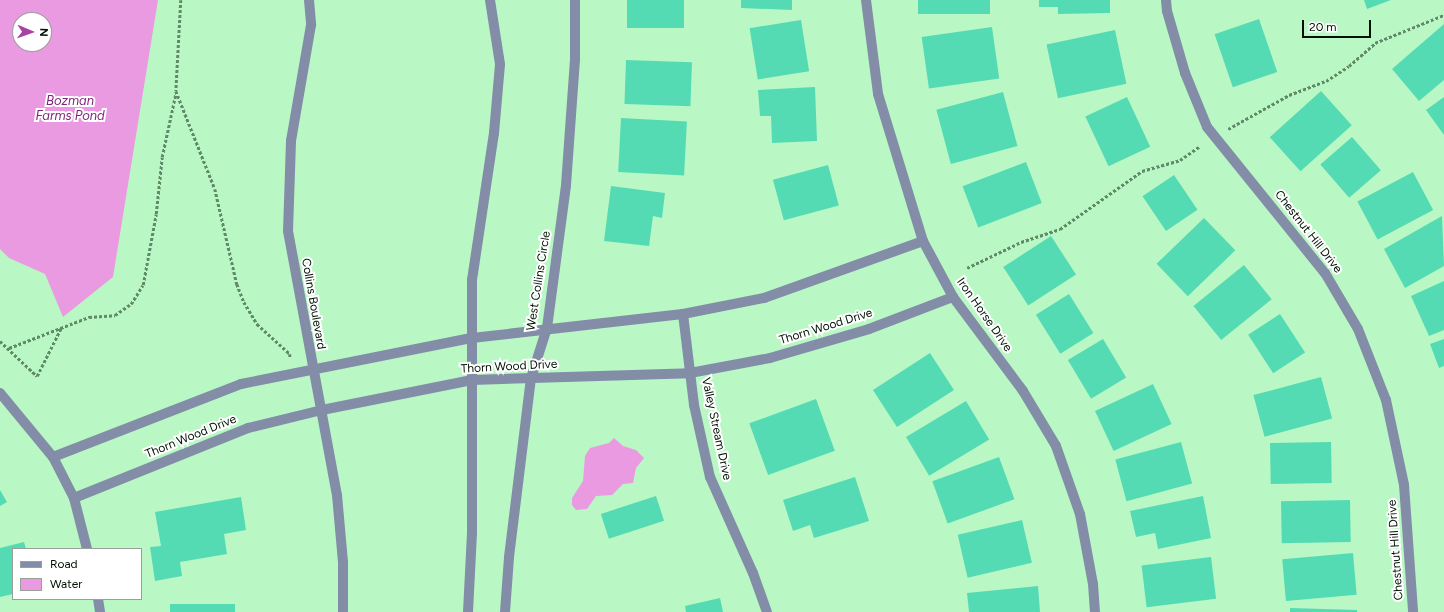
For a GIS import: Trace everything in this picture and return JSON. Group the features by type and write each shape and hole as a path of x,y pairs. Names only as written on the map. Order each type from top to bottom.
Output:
{"street":[{"name":"Collins Boulevard","path":"309,0 310,25 291,142 288,231 312,369 322,410 341,528 343,612"},
{"path":"468,612 471,569 472,280 488,183 500,64 490,0"},
{"name":"West Collins Circle","path":"505,612 509,557 532,378 547,328 566,185 575,60 575,0"},
{"name":"Iron Horse Drive","path":"866,0 878,94 923,241 954,298 1023,391 1056,446 1080,514 1093,584 1095,612"},
{"name":"Chestnut Hill Drive","path":"1166,0 1167,11 1185,73 1207,127 1325,272 1358,329 1386,400 1404,485 1413,612"},
{"path":"53,458 242,384 472,338 547,328 683,314 764,298 923,241"},
{"name":"Thorn Wood Drive","path":"74,498 248,428 322,410 472,380 690,373 770,358 869,329 954,298"},
{"name":"Valley Stream Drive","path":"683,314 690,373 710,477 753,573 767,612"},
{"path":"0,393 53,458 74,498 87,548"},
{"path":"98,600 100,612"}],"path":[{"path":"9,348 89,317 115,315 131,304 143,285 156,214 162,157 176,91 181,0"},
{"path":"967,268 1022,242 1060,230 1142,171 1180,160 1215,137 1289,95 1326,81 1349,66 1375,43 1444,15"},
{"path":"176,91 216,189 237,284 244,302 257,324 290,354 290,358"},
{"path":"0,341 37,376 61,328"}],"water":[{"name":"Bozman Farms Pond","path":"0,0 158,0 113,277 63,317 45,274 9,258 0,249"},
{"path":"614,438 623,446 636,450 644,458 636,468 633,483 623,484 612,495 596,496 587,509 576,510 572,505 572,498 583,481 585,456 590,448 609,443"}],"building":[{"path":"627,0 684,0 684,28 627,28"},
{"path":"741,0 792,0 792,10 741,8"},
{"path":"918,0 990,0 990,14 918,14"},
{"path":"1039,0 1110,0 1110,13 1058,14 1058,7 1039,7"},
{"path":"1364,0 1391,0 1367,9"},
{"path":"1259,19 1277,72 1233,87 1215,34"},
{"path":"801,20 809,71 758,79 750,28"},
{"path":"1444,24 1444,80 1419,101 1392,69"},
{"path":"992,27 999,78 929,88 922,37"},
{"path":"1115,30 1126,84 1058,98 1047,45"},
{"path":"626,60 692,62 690,106 624,104"},
{"path":"815,87 817,141 772,143 771,116 760,116 758,90"},
{"path":"1321,91 1352,125 1301,171 1270,137"},
{"path":"1003,92 1017,146 951,164 936,110"},
{"path":"1127,97 1150,147 1109,166 1085,116"},
{"path":"1444,97 1444,135 1426,110"},
{"path":"621,118 687,121 684,175 618,172"},
{"path":"1352,137 1381,170 1349,198 1320,165"},
{"path":"1026,162 1042,203 978,227 963,186"},
{"path":"828,165 839,206 784,220 773,180"},
{"path":"1413,172 1433,210 1378,240 1357,202"},
{"path":"1174,175 1197,210 1166,231 1142,196"},
{"path":"611,186 665,193 662,218 653,216 649,246 604,241"},
{"path":"1442,216 1444,266 1405,288 1384,249"},
{"path":"1204,218 1235,250 1188,296 1157,264"},
{"path":"1051,236 1076,275 1028,306 1003,267"},
{"path":"1244,265 1272,299 1221,340 1193,306"},
{"path":"1444,281 1444,330 1429,336 1411,296"},
{"path":"1069,294 1093,333 1060,354 1036,315"},
{"path":"1280,314 1305,353 1273,373 1248,335"},
{"path":"1103,339 1126,378 1091,399 1068,360"},
{"path":"1444,339 1444,366 1439,368 1430,344"},
{"path":"930,353 954,390 897,427 873,390"},
{"path":"1321,377 1332,419 1265,437 1253,395"},
{"path":"1153,384 1172,424 1114,451 1095,411"},
{"path":"816,399 835,451 768,475 749,423"},
{"path":"966,401 989,440 929,476 906,437"},
{"path":"1181,442 1192,484 1126,501 1115,460"},
{"path":"1331,442 1332,483 1271,484 1270,443"},
{"path":"999,457 1014,499 948,524 932,481"},
{"path":"855,477 869,521 814,538 810,525 793,531 783,500"},
{"path":"0,490 7,502 0,506"},
{"path":"656,496 664,521 609,539 601,514"},
{"path":"1203,496 1211,538 1158,549 1155,533 1136,537 1130,511"},
{"path":"241,497 246,530 224,534 227,554 180,562 182,576 155,581 150,547 161,546 155,512"},
{"path":"1350,500 1351,542 1282,543 1281,501"},
{"path":"1022,520 1032,563 968,578 958,535"},
{"path":"24,542 26,548 12,548 12,594 0,597 0,548"},
{"path":"1353,553 1357,595 1286,601 1282,559"},
{"path":"1211,557 1216,599 1147,607 1142,566"},
{"path":"1038,586 1040,612 969,612 967,593"},
{"path":"720,598 723,612 686,612 685,606"},
{"path":"170,604 235,604 235,612 170,612"},
{"path":"1290,608 1357,610 1357,612 1290,612"}]}
